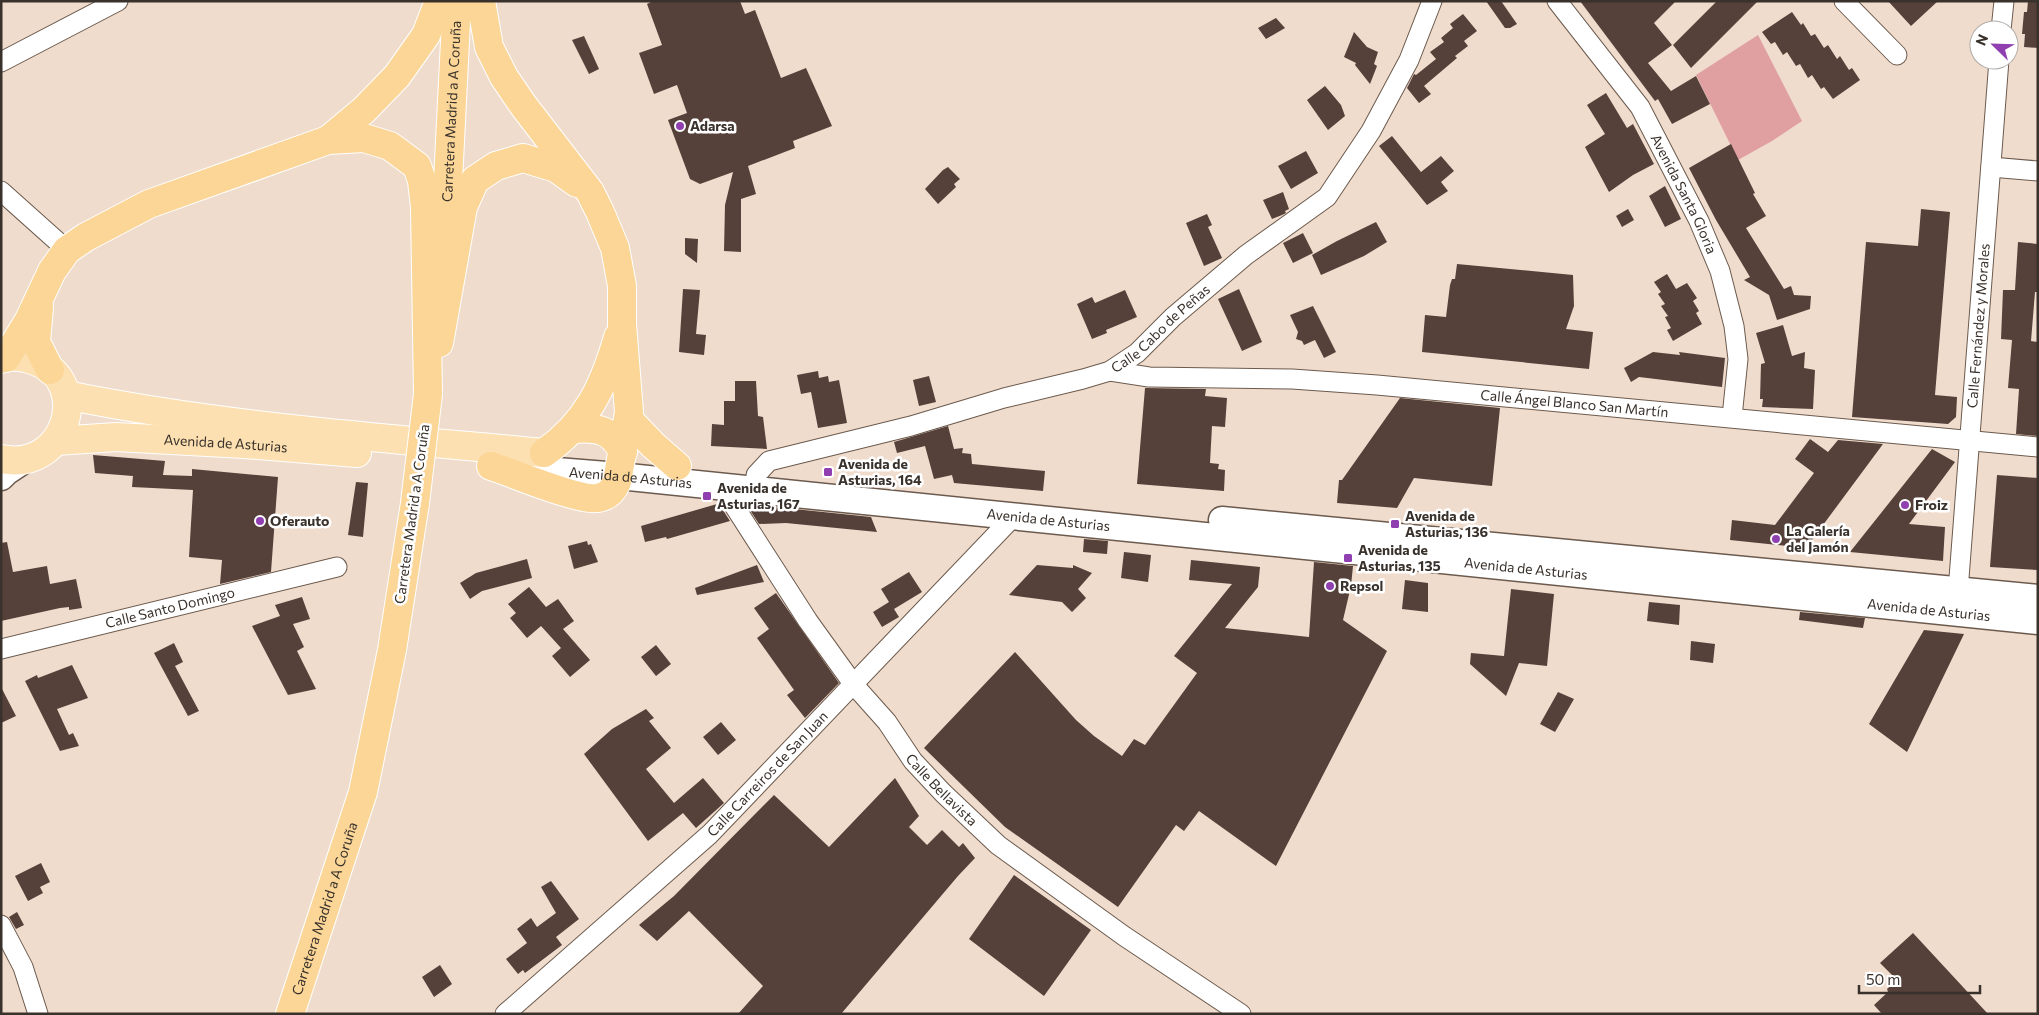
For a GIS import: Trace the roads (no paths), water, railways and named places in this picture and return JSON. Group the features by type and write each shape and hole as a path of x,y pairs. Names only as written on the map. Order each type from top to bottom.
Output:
{"highway":[{"path":"328,140 364,110 397,76 426,35 439,1"},
{"name":"Carretera Madrid a A Coruña","path":"290,1014 363,792 392,650 415,503 446,221 457,1"},
{"path":"480,1 489,47 504,77 590,192 600,212 616,255 622,286 622,324 629,420 616,486 605,497 592,499 567,493 491,466"},
{"path":"4,358 29,320 52,271 68,250 86,237 149,204 328,140 364,138 390,146 417,166 422,181 425,206 428,394"},
{"path":"428,394 442,332 463,207 475,180 496,166 523,158 556,168 590,192"},
{"path":"41,295 36,342 50,370"},
{"path":"544,453 574,429 602,384 622,324"},
{"path":"629,420 652,445 678,466"},
{"path":"574,429 590,428 601,430 613,436 621,463"}],"main road":[{"path":"1,477 13,459 44,452 56,441 66,422 68,406 66,395 59,381 50,370 39,362 27,358 4,358"},
{"name":"Avenida de Asturias","path":"66,395 142,409 349,435 544,453 621,463 678,466 2038,598"},
{"name":"Avenida de Asturias","path":"56,441 116,437 224,443 491,466"},
{"name":"Avenida de Asturias","path":"621,463 722,487 2038,621"}],"street":[{"path":"1,62 118,1"},
{"name":"Calle Cabo de Peñas","path":"756,475 769,461 910,426 995,400 1082,380 1110,371 1137,353 1172,317 1246,255 1327,197 1371,131 1409,60 1432,1"},
{"name":"Avenida Santa Gloria","path":"1557,1 1640,107 1710,246 1720,271 1734,326 1738,359 1732,417"},
{"path":"1844,1 1897,55"},
{"path":"2002,20 2004,1"},
{"name":"Calle Fernández y Morales","path":"1958,591 1998,70"},
{"path":"1991,167 2038,171"},
{"path":"1,191 68,250"},
{"name":"Calle Ángel Blanco San Martín","path":"1110,371 1149,377 1292,380 1377,385 2038,447"},
{"name":"Calle Bellavista","path":"722,487 808,620 854,685 886,722 913,761 998,845 1124,936 1241,1014"},
{"name":"Calle Carreiros de San Juan","path":"505,1014 710,834 1013,517"},
{"name":"Calle Santo Domingo","path":"1,649 337,567"},
{"path":"1,925 23,967 38,1014"}],"place":[{"name":"Adarsa","path":"680,126"},
{"name":"Avenida de Asturias, 164","path":"828,472"},
{"name":"Avenida de Asturias, 167","path":"707,496"},
{"name":"Froiz","path":"1905,505"},
{"name":"Oferauto","path":"260,521"},
{"name":"Avenida de Asturias, 136","path":"1395,524"},
{"name":"La Galería del Jamón","path":"1776,539"},
{"name":"Avenida de Asturias, 135","path":"1348,558"},
{"name":"Repsol","path":"1330,586"}]}
